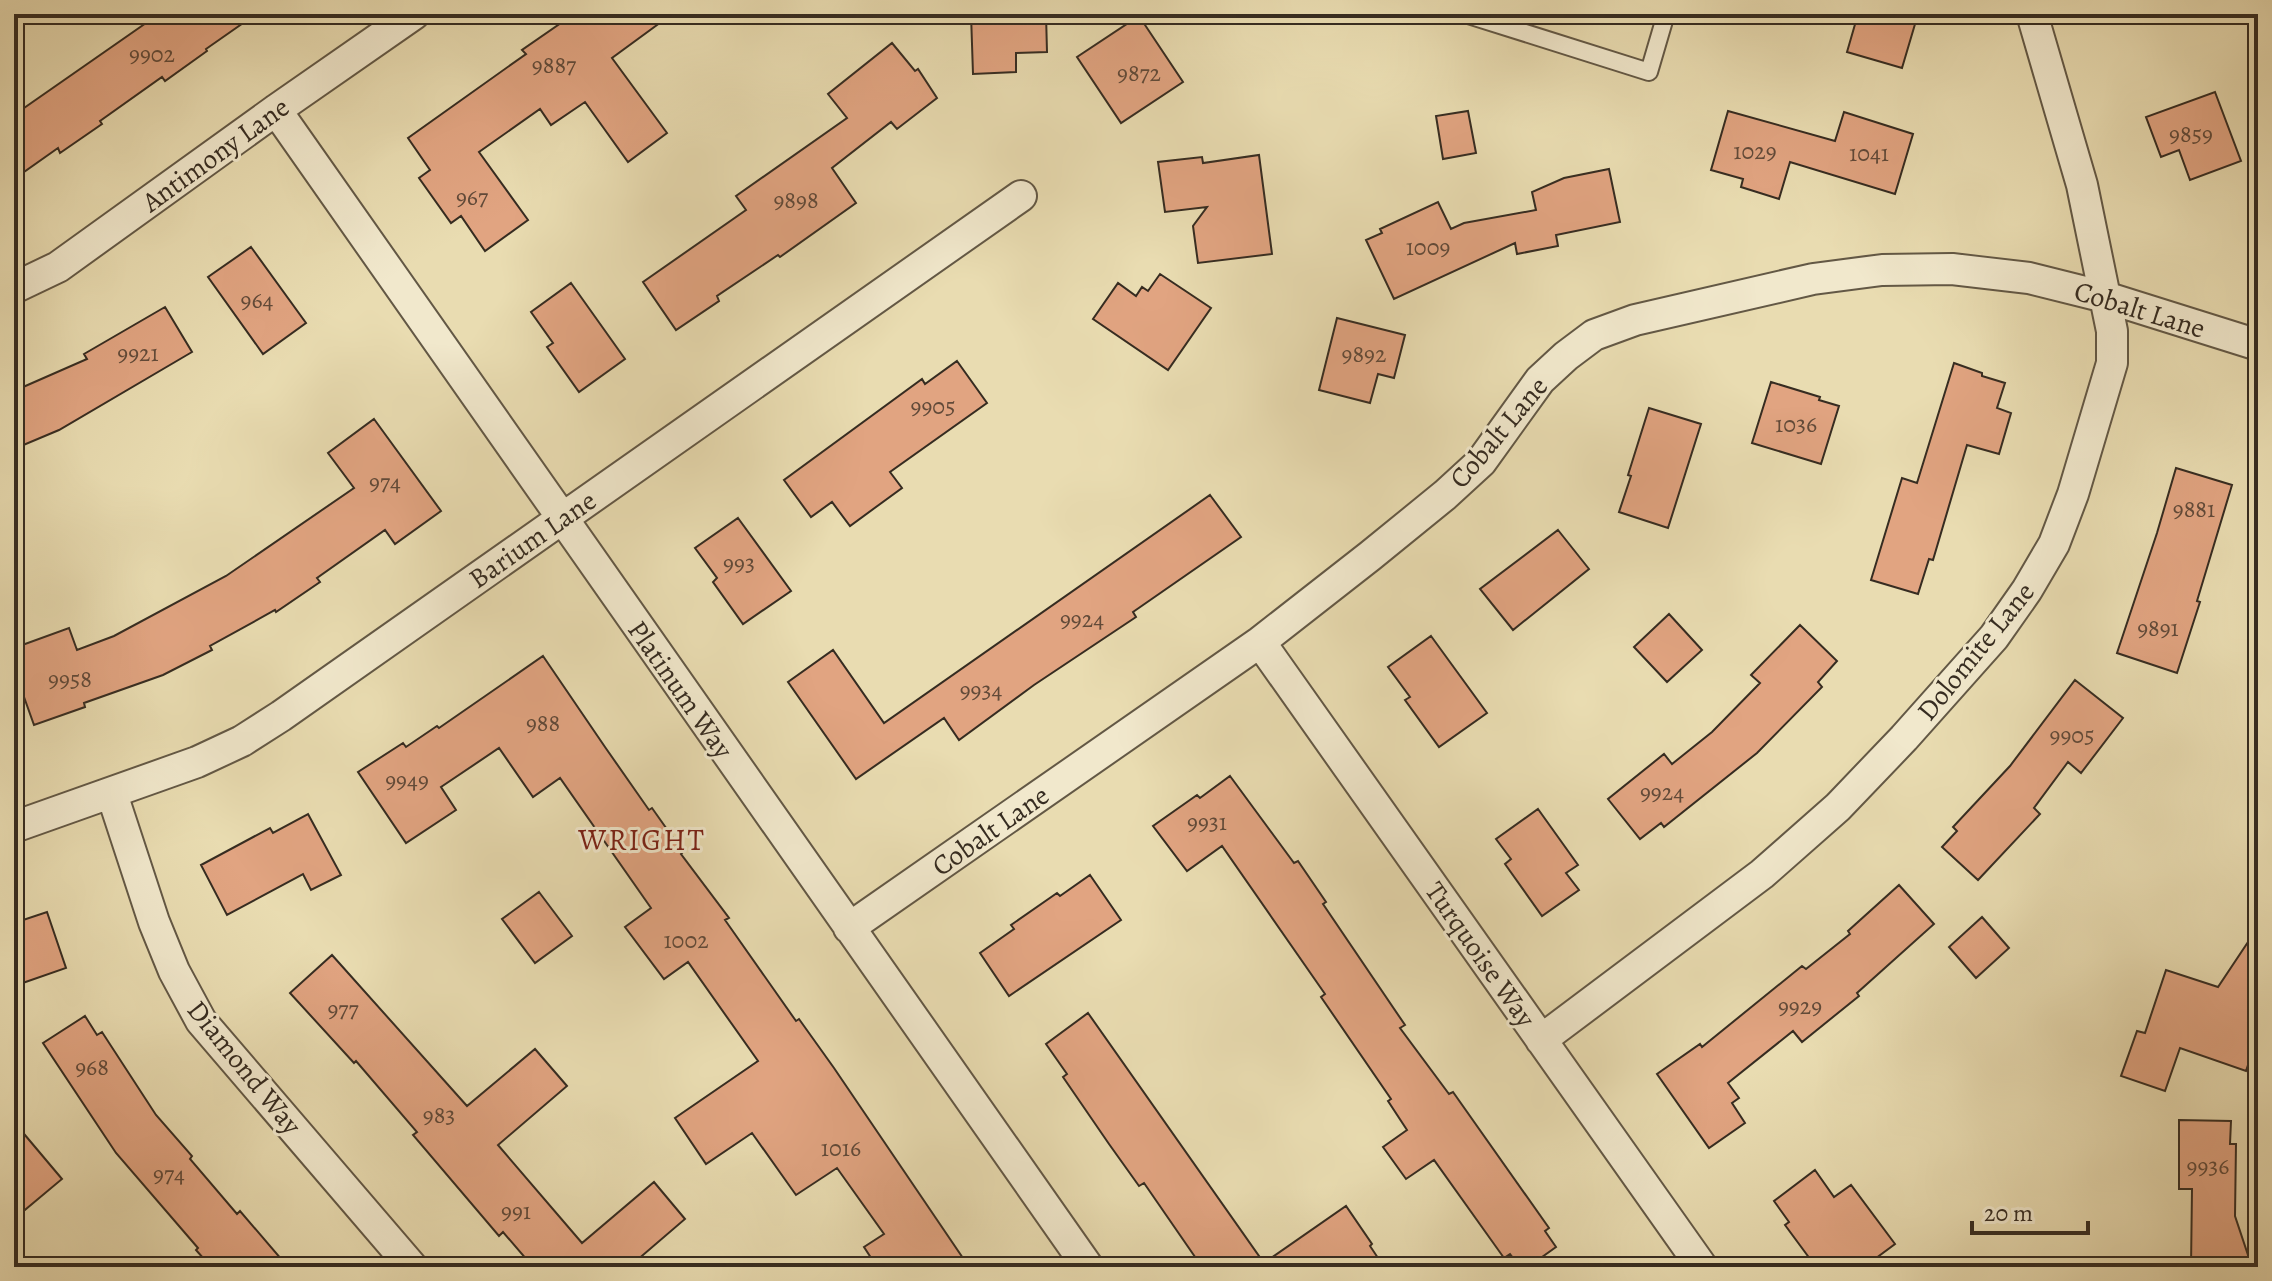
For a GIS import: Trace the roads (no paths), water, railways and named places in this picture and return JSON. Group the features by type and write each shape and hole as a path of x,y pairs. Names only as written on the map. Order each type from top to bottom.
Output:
{"street":[{"name":"Antimony Lane","path":"14,288 58,267 414,14"},
{"name":"Dolomite Lane","path":"1541,1040 1762,874 1838,807 1994,637 2054,544 2073,494 2112,363 2112,331 2082,185 2032,14"},
{"name":"Platinum Way","path":"276,110 1088,1267"},
{"name":"Barium Lane","path":"14,827 197,762 242,741 1021,196"},
{"name":"Cobalt Lane","path":"849,928 1260,642 1445,495 1481,462 1540,380 1594,335 1635,320 1813,279 1882,270 1952,269 2029,278 2105,297 2258,345"},
{"name":"Turquoise Way","path":"1260,642 1702,1267"},
{"name":"Diamond Way","path":"112,794 154,922 174,971 201,1021 412,1267"}],"lane":[{"path":"1465,14 1649,72 1666,14"}],"district":[{"name":"WRIGHT","path":"642,840"}]}
